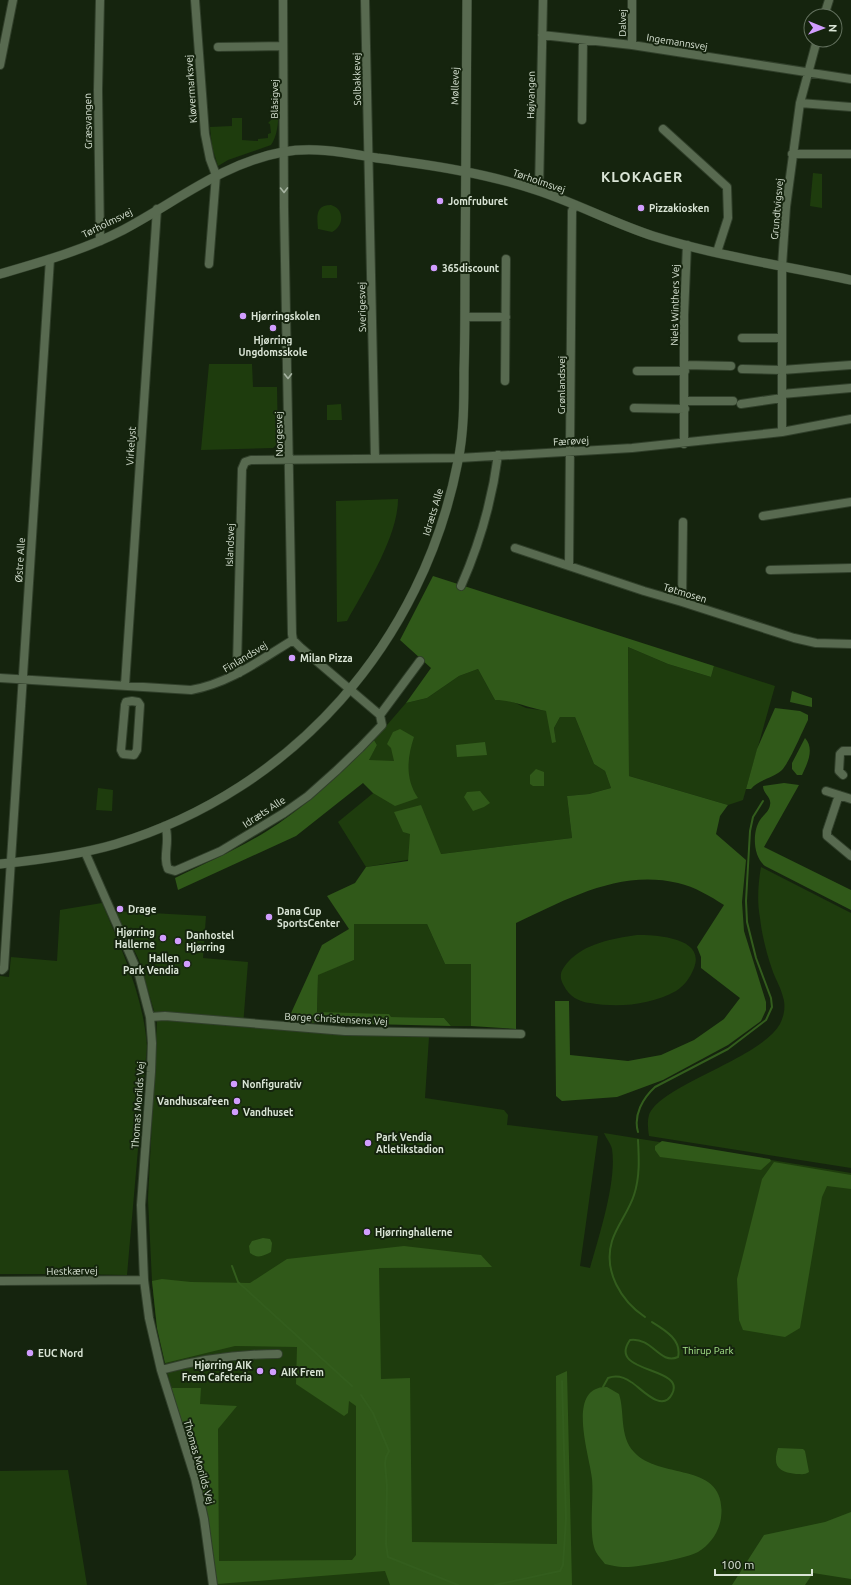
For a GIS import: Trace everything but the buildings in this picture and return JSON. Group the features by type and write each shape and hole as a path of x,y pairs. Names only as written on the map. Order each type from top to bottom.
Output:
{"street":[{"path":"0,66 3,32 13,0"},
{"name":"Græsvangen","path":"100,0 98,90 100,241"},
{"name":"Kløvermarksvej","path":"194,0 205,134 210,159 216,175"},
{"name":"Blåsigvej","path":"283,0 285,152"},
{"name":"Solbakkevej","path":"365,0 369,156"},
{"name":"Møllevej","path":"465,172 467,0"},
{"name":"Højvangen","path":"539,190 542,0"},
{"name":"Dalvej","path":"632,0 632,45"},
{"name":"Ingemannsvej","path":"542,35 632,45 808,72"},
{"path":"582,40 582,120"},
{"path":"218,47 284,46"},
{"name":"Grundtvigsvej","path":"782,432 782,266 792,154 800,103 815,48"},
{"path":"808,72 851,79"},
{"path":"800,103 851,107"},
{"path":"663,129 727,187 728,218 717,252"},
{"name":"Tørholmsvej","path":"0,274 50,259 100,241 216,175 240,164 285,152 311,150 369,156 465,172 539,190 620,224 687,245 851,280"},
{"name":"Norgesvej","path":"285,152 291,619 293,640"},
{"path":"792,154 851,154"},
{"name":"Sverigesvej","path":"369,156 375,458"},
{"name":"Idræts Alle","path":"0,864 85,852 117,844 165,826 203,809 256,776 281,757 320,722 350,690 392,633 426,568 439,532 459,458 464,399 465,172"},
{"path":"209,264 216,175"},
{"name":"Grønlandsvej","path":"569,566 572,211 575,205"},
{"name":"Virkelyst","path":"124,685 157,209"},
{"name":"Niels Winthers Vej","path":"684,444 687,245"},
{"name":"Østre Alle","path":"2,970 50,259"},
{"path":"505,381 506,259"},
{"path":"465,317 506,317"},
{"path":"742,338 782,338"},
{"path":"742,369 782,370 851,365"},
{"path":"637,371 731,366"},
{"path":"634,408 737,402 851,388"},
{"name":"Færøvej","path":"290,459 459,458 684,444 782,432 851,419"},
{"path":"461,586 483,528 494,482 498,455"},
{"name":"Islandsvej","path":"239,673 237,665 242,469 245,462 251,460 290,459"},
{"path":"763,516 851,502"},
{"path":"682,602 683,522"},
{"name":"Tøtmosen","path":"515,548 644,591 794,638 816,643 851,644"},
{"path":"770,570 851,568"},
{"path":"293,640 380,715"},
{"name":"Finlandsvej","path":"0,678 22,678 191,690 208,687 227,680 293,640"},
{"name":"Idræts Alle","path":"165,826 169,835 167,866 170,871 180,870 221,851 266,825 308,796 360,748 379,728 382,721 380,715 420,661"},
{"path":"132,701 133,686"},
{"path":"132,701 138,702 140,706 137,750 134,755 126,755 123,754 121,750 125,705 126,702 132,701"},
{"path":"843,775 839,771 840,754 843,751 851,751"},
{"path":"826,791 851,799"},
{"path":"839,795 827,831 827,836 851,856"},
{"name":"Thomas Morilds Vej","path":"85,852 139,975 150,1017 152,1043 151,1072 141,1205 144,1280 149,1318 161,1370 195,1478 204,1519 213,1585"},
{"name":"Børge Christensens Vej","path":"150,1017 165,1016 345,1031 521,1034"},
{"name":"Hestkærvej","path":"0,1281 144,1280"},
{"path":"161,1370 193,1361 216,1357 278,1354"}],"green space":[{"path":"275,90 278,90 278,125 271,145 228,160 218,166 212,147 210,127 232,126 232,118 242,118 242,140 258,141 258,139 268,138 268,134 271,133 270,124 268,123 274,117 274,101 270,96"},
{"path":"813,173 822,174 822,208 810,206"},
{"path":"331,205 336,207 341,214 341,222 339,226 332,232 318,229 318,212 322,207"},
{"path":"322,266 337,266 337,278 322,278"},
{"path":"209,364 252,364 253,387 277,387 278,443 273,448 201,450"},
{"path":"341,404 342,420 327,420 327,405"},
{"path":"398,499 397,514 387,546 347,621 337,622 336,501"},
{"path":"628,647 668,664 711,677 714,666 775,686 743,800 728,805 629,776"},
{"path":"478,669 495,700 509,700 526,708 547,711 556,742 554,728 560,717 575,717 594,764 605,771 611,788 589,794 567,796 572,838 441,854 366,867 338,822 377,790 369,759 377,745 374,740 406,703 427,698 459,676"},
{"path":"98,788 113,790 112,811 96,810"},
{"path":"761,867 851,913 851,1168 649,1136 649,1115 657,1104 671,1093 690,1082 753,1049 769,1037 780,1024 784,1011 784,1000 767,952 758,906"},
{"path":"102,903 124,955 136,991 145,1027 147,1046 127,1275 71,1274 69,1272 49,1272 47,1274 0,1274 0,976 9,977 11,957 57,961 60,910"},
{"name":"Hjørringhallerne","path":"115,911 206,916 203,958 248,962 243,1026 429,1037 425,1098 504,1110 508,1115 507,1125 598,1136 580,1266 590,1268 610,1192 613,1162 612,1149 604,1133 851,1173 851,1585 217,1585 157,1328 152,1281 148,1199 157,1021 139,960"},
{"path":"354,924 427,924 445,964 471,964 471,1026 451,1026 444,1018 390,1017 389,1014 317,1013 318,974 354,960"},
{"path":"637,935 666,937 686,944 693,950 696,958 694,968 685,984 666,996 645,1002 623,1005 601,1004 578,1000 566,990 561,979 561,973 568,962 575,956 591,946 618,938"},
{"path":"68,1470 87,1585 0,1585 0,1471"}],"shaded area":[{"path":"433,576 714,666 711,677 668,664 628,647 629,776 728,805 720,816 716,834 746,860 742,902 744,931 766,1002 766,1010 761,1021 728,1045 663,1080 617,1097 562,1101 556,1096 555,1001 569,1001 570,1055 628,1061 661,1055 694,1040 724,1019 740,998 701,968 701,957 697,947 724,905 696,889 678,883 656,880 635,880 615,883 594,889 574,896 516,923 516,1029 471,1026 471,964 445,964 427,924 354,924 354,960 318,975 317,1012 389,1014 391,1017 444,1018 451,1026 287,1022 322,945 349,929 327,896 355,883 366,867 408,861 410,834 403,832 394,812 421,805 441,854 572,838 567,796 589,794 611,788 605,771 594,764 575,717 560,717 554,728 556,742 552,743 546,711 508,701 495,700 478,669 459,676 427,698 406,703 431,668 400,640"},
{"path":"792,691 812,698 812,707 790,702"},
{"path":"775,708 800,711 808,715 808,720 782,770 758,783 751,789 746,789 757,749"},
{"path":"400,729 414,737 408,768 411,783 418,798 395,806 373,793 363,783 296,836 178,890 175,878 245,844 282,821 310,800 374,740 377,745 369,760 394,761 391,748 387,744 393,732"},
{"path":"805,738 808,742 810,752 802,775 797,775 792,769 792,763"},
{"path":"485,742 487,755 457,757 456,745"},
{"path":"536,769 544,772 544,786 533,786 530,784 530,775"},
{"path":"784,783 799,785 764,847 851,890 851,910 765,866 758,857 755,844 757,825 768,810 770,802 763,789 763,786"},
{"path":"480,791 490,803 473,811 464,797 467,792"},
{"path":"662,1141 770,1159 771,1161 761,1170 660,1157 655,1150 655,1146"},
{"path":"774,1162 851,1175 851,1189 827,1186 822,1197 800,1328 785,1337 743,1330 739,1320 737,1279 762,1179"},
{"path":"263,1238 270,1239 272,1243 271,1252 263,1256 253,1255 250,1253 249,1246 252,1241"},
{"path":"404,1246 481,1255 492,1267 379,1268 381,1379 410,1378 412,1542 557,1544 556,1376 567,1371 572,1585 390,1585 385,1571 217,1584 170,1388 201,1388 200,1404 237,1406 218,1429 219,1561 352,1560 356,1555 356,1406 349,1401 348,1413 344,1416 296,1384 297,1347 235,1346 165,1363 157,1328 152,1281 162,1279 191,1282 250,1283 287,1259"},
{"path":"607,1387 619,1394 626,1439 634,1452 645,1461 690,1474 703,1479 714,1487 720,1500 720,1523 713,1538 698,1552 662,1562 623,1567 605,1564 596,1552 592,1537 592,1479 585,1440 583,1410 587,1398 594,1390"},
{"path":"778,1448 803,1449 805,1451 809,1472 805,1474 796,1474 781,1470 778,1467 776,1460"},
{"path":"851,1512 851,1579 813,1573 805,1585 732,1585 764,1535 825,1522"}],"waterway":[{"path":"638,1132 637,1119 640,1107 655,1087 728,1049 766,1020 772,1007 771,998 756,958 747,922 746,901 750,831 753,817 763,801"},
{"path":"638,1140 639,1168 636,1188 632,1201 612,1241 610,1263 612,1274 622,1294 628,1303 645,1317"},
{"path":"232,1266 238,1282 352,1386"},
{"path":"603,1387 608,1378 617,1377 628,1380 657,1400 663,1401 668,1399 672,1394 674,1385 668,1379 637,1365 629,1359 626,1351 630,1340 638,1340 666,1357 678,1357 679,1351 675,1341 667,1332 652,1322"},
{"path":"495,1585 560,1571 563,1565 566,1519 562,1381"},
{"path":"361,1395 373,1413 389,1451 385,1463 387,1486 386,1544 388,1557 458,1585"}],"place":[{"name":"Jomfruburet","path":"440,201"},
{"name":"Pizzakiosken","path":"641,208"},
{"name":"365discount","path":"434,268"},
{"name":"Hjørringskolen","path":"243,316"},
{"name":"Hjørring Ungdomsskole","path":"273,328"},
{"name":"Milan Pizza","path":"292,658"},
{"name":"Drage","path":"120,909"},
{"name":"Dana Cup SportsCenter","path":"269,917"},
{"name":"Hjørring Hallerne","path":"163,938"},
{"name":"Danhostel Hjørring","path":"178,941"},
{"name":"Hallen Park Vendia","path":"187,964"},
{"name":"Nonfigurativ","path":"234,1084"},
{"name":"Vandhuscafeen","path":"237,1101"},
{"name":"Vandhuset","path":"235,1112"},
{"name":"Park Vendia Atletikstadion","path":"368,1143"},
{"name":"Hjørringhallerne","path":"367,1232"},
{"name":"EUC Nord","path":"30,1353"},
{"name":"Hjørring AIK Frem Cafeteria","path":"260,1371"},
{"name":"AIK Frem","path":"273,1372"}],"district":[{"name":"KLOKAGER","path":"642,177"}],"park label":[{"name":"Thirup Park","path":"708,1350"}]}
